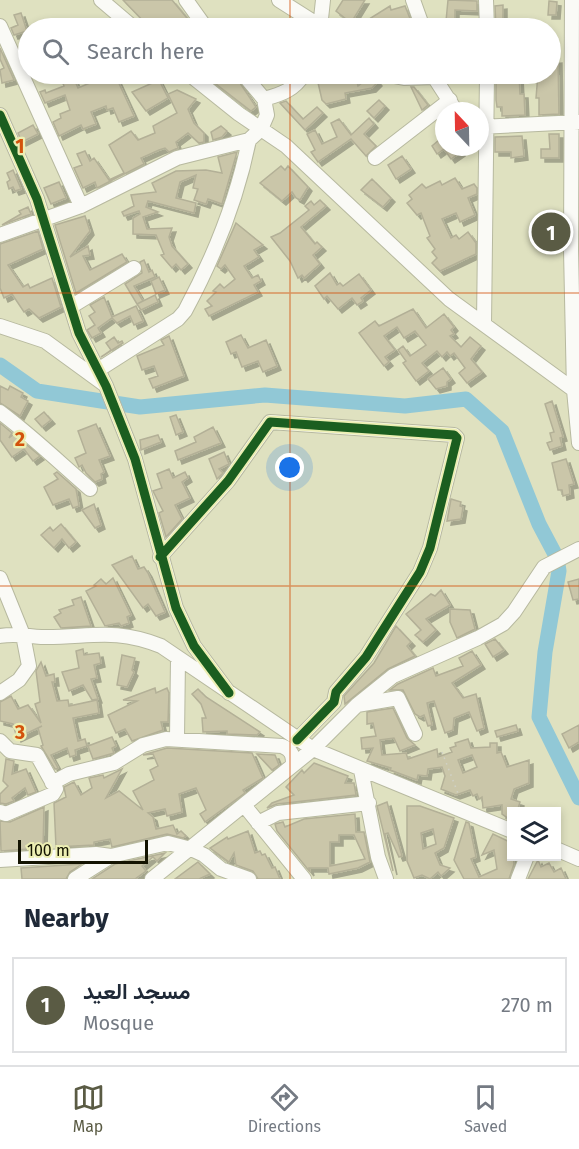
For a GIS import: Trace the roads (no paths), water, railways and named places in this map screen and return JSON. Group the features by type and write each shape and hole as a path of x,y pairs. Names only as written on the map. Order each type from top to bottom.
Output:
{"street":[{"path":"101,0 122,18"},
{"path":"186,0 199,18"},
{"path":"279,0 306,18"},
{"path":"322,18 323,0"},
{"path":"413,0 419,18"},
{"path":"486,0 487,18"},
{"path":"572,0 575,122 574,390 579,442"},
{"path":"0,26 18,66"},
{"path":"26,84 81,206"},
{"path":"202,84 286,146 449,299 574,390"},
{"path":"0,235 41,218 81,206 177,158 249,140 261,129 267,115 264,99 251,84"},
{"path":"264,99 287,92 298,84"},
{"path":"439,84 450,102"},
{"path":"485,102 486,84"},
{"path":"0,115 4,139 37,199 41,218 72,306 79,333 106,386 135,459 160,557 176,608 194,646 229,693"},
{"path":"375,158 435,118"},
{"path":"489,127 575,122"},
{"path":"98,370 178,319 185,311 227,220 242,177 249,140"},
{"path":"484,156 484,324"},
{"path":"72,306 134,268"},
{"path":"0,326 45,341 106,386"},
{"path":"0,412 29,437 40,443 90,489"},
{"path":"160,557 228,482 270,422 442,434 457,438 430,549 420,572 366,657 336,692 334,702 297,740"},
{"path":"152,879 313,749 357,705 393,676 478,638 503,624 514,612 544,567 579,549"},
{"path":"0,578 22,635 29,666 27,672 0,693"},
{"path":"0,636 16,633 22,635 119,633 161,646 313,749 507,829"},
{"path":"177,738 178,658"},
{"path":"357,705 398,698 415,734"},
{"path":"52,783 69,774 114,763 143,745 177,738 282,746 288,748 293,755 293,765"},
{"path":"0,741 10,751 37,755 56,789 53,794 6,814 0,812"},
{"path":"361,770 378,856 386,879"},
{"path":"258,823 278,813 369,802"},
{"path":"244,805 304,879"},
{"path":"75,879 111,856 168,843 191,849 204,855 222,869 249,879"},
{"path":"561,851 579,859"},
{"path":"0,860 96,854 111,856"},
{"path":"518,879 524,861"}],"waterway":[{"path":"0,365 37,391 140,407 265,395 405,406 466,399 502,431 539,524 557,558 559,571 545,652 539,717 579,798"}],"place":[{"name":"مسجد العيد","path":"551,232"}]}
